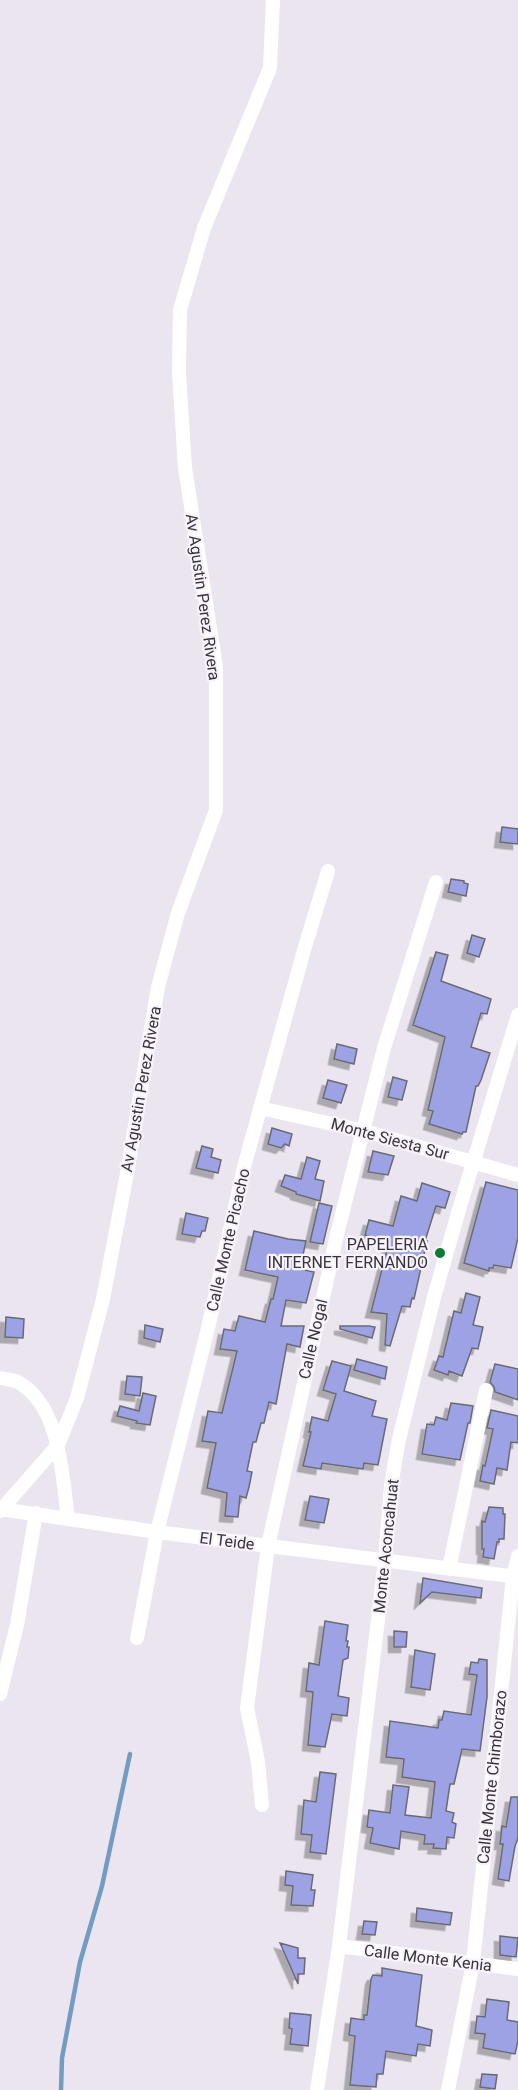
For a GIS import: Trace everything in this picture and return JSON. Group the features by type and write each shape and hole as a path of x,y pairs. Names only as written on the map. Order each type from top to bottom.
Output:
{"street":[{"name":"Av Agustin Perez Rivera","path":"58,1445 77,1398 103,1299 128,1168 158,987 178,913 216,810 216,668 185,468 179,373 180,310 204,228 270,68 271,2"},
{"name":"Calle Monte Picacho","path":"137,1638 157,1532 260,1107 328,871"},
{"name":"Calle Nogal","path":"262,1806 258,1762 248,1708 268,1546 338,1230 384,1048 436,882"},
{"name":"Monte Aconcahuat","path":"317,2090 339,1946 385,1561 391,1485 399,1439 434,1297 472,1161 518,1015"},
{"name":"Monte Siesta Sur","path":"260,1107 364,1131 518,1175"},
{"path":"0,1378 16,1381 36,1398 45,1411 58,1445 69,1519"},
{"path":"449,1569 486,1390"},
{"path":"0,1509 58,1445"},
{"name":"El Teide","path":"0,1509 157,1532 516,1577"},
{"path":"0,1694 17,1625 36,1513"},
{"name":"Calle Monte Chimborazo","path":"448,2090 473,1963 518,1556"},
{"name":"Calle Monte Kenia","path":"339,1946 518,1969"}],"building":[{"path":"502,827 518,829 518,844 500,842"},
{"path":"451,879 468,884 466,896 448,892"},
{"path":"472,935 485,939 479,957 467,953"},
{"path":"436,952 448,955 441,981 491,999 487,1014 481,1013 471,1047 490,1053 481,1080 476,1086 466,1132 462,1134 429,1124 433,1111 428,1110 445,1037 413,1025"},
{"path":"337,1044 357,1049 354,1064 334,1059"},
{"path":"393,1077 407,1081 402,1100 388,1097"},
{"path":"328,1080 347,1085 341,1103 323,1098"},
{"path":"272,1128 292,1134 289,1146 285,1144 281,1148 268,1144"},
{"path":"202,1146 213,1149 211,1157 221,1160 218,1173 196,1168"},
{"path":"373,1151 394,1156 388,1175 368,1172"},
{"path":"307,1157 320,1161 315,1179 324,1181 320,1201 296,1194 281,1186 285,1175 301,1179"},
{"path":"486,1182 518,1190 518,1238 511,1268 494,1265 493,1268 489,1268 489,1271 464,1263"},
{"path":"422,1183 450,1192 445,1208 436,1206 425,1241 427,1241 414,1299 412,1298 410,1307 402,1306 390,1346 385,1345 387,1314 371,1312 389,1242 365,1235 369,1220 393,1226 401,1196 417,1201"},
{"path":"319,1203 332,1206 323,1244 310,1242"},
{"path":"186,1213 208,1218 205,1231 202,1231 200,1237 182,1234"},
{"path":"254,1231 306,1241 300,1269 314,1272 306,1303 286,1300 281,1326 304,1326 300,1347 287,1344 276,1404 269,1402 264,1423 261,1423 256,1442 253,1442 247,1471 252,1472 246,1498 240,1496 238,1517 225,1516 227,1493 207,1488 216,1443 202,1441 208,1411 222,1413 237,1351 220,1349 224,1329 235,1331 239,1316 265,1322 271,1299 273,1299 278,1277 245,1270"},
{"path":"466,1293 480,1297 473,1325 483,1327 478,1349 472,1348 462,1376 449,1371 448,1375 434,1370 439,1356 443,1357 454,1311 461,1313"},
{"path":"6,1317 24,1319 23,1338 5,1337"},
{"path":"145,1325 163,1329 160,1342 144,1338"},
{"path":"340,1326 375,1327 372,1338 340,1329"},
{"path":"357,1359 387,1367 385,1379 354,1370"},
{"path":"332,1361 351,1366 344,1391 376,1401 372,1416 387,1419 378,1465 364,1463 363,1469 322,1463 321,1469 303,1466 312,1417 328,1421 336,1394 323,1390"},
{"path":"495,1364 518,1369 518,1400 495,1392 490,1382"},
{"path":"127,1376 142,1377 140,1396 125,1394"},
{"path":"143,1393 156,1396 150,1425 117,1416 120,1406 139,1411"},
{"path":"451,1403 473,1406 460,1460 422,1454 427,1424 434,1425 436,1417 447,1420"},
{"path":"491,1410 518,1416 518,1443 511,1442 507,1470 497,1468 494,1484 480,1481 493,1429 487,1428"},
{"path":"310,1496 329,1499 324,1523 305,1520"},
{"path":"489,1507 503,1508 503,1514 505,1514 504,1539 499,1539 497,1542 494,1559 483,1557 484,1549 482,1549 482,1521 485,1522"},
{"path":"423,1578 482,1588 481,1598 432,1592 420,1603"},
{"path":"325,1621 348,1625 346,1641 349,1647 348,1658 343,1660 338,1696 349,1698 347,1716 332,1714 325,1747 308,1745 313,1692 306,1691 309,1663 319,1665"},
{"path":"394,1631 407,1632 406,1647 394,1647"},
{"path":"415,1650 435,1654 430,1690 411,1687"},
{"path":"479,1659 487,1660 487,1697 480,1751 462,1749 454,1784 450,1784 446,1811 454,1813 452,1822 456,1824 454,1838 447,1837 446,1849 433,1848 434,1844 424,1844 425,1835 401,1831 399,1849 370,1843 373,1828 367,1827 369,1810 390,1813 393,1785 409,1787 405,1815 431,1818 435,1782 402,1777 404,1759 386,1757 390,1721 438,1728 444,1711 471,1715 477,1675 469,1674 471,1662 478,1663"},
{"path":"320,1772 336,1774 326,1854 310,1852 312,1835 301,1834 304,1800 316,1802"},
{"path":"511,1797 518,1797 518,1838 509,1881 498,1879 503,1844 500,1844 502,1826 506,1827"},
{"path":"286,1871 313,1875 311,1890 315,1890 313,1906 291,1905 293,1886 285,1885"},
{"path":"417,1908 452,1913 450,1925 416,1921"},
{"path":"364,1921 377,1922 375,1935 362,1934"},
{"path":"500,1936 518,1938 516,1957 500,1955"},
{"path":"280,1943 298,1948 298,1958 305,1958 304,1974 298,1974 298,1984"},
{"path":"382,1968 422,1975 416,2026 432,2030 430,2046 418,2044 416,2056 386,2051 383,2074 377,2074 376,2087 350,2085 355,2036 349,2035 351,2018 364,2020 364,2015 367,2015 371,1979 373,1975 382,1976"},
{"path":"487,1999 509,2002 507,2020 518,2022 515,2054 483,2048 485,2034 475,2033 477,2016 485,2017"},
{"path":"290,2013 311,2015 308,2046 290,2044 292,2029 289,2028"},
{"path":"482,2074 497,2075 495,2089 480,2087"}],"waterway":[{"path":"61,2090 62,2058 80,1962 102,1886 130,1754"}],"place":[{"name":"PAPELERIA INTERNET FERNANDO","path":"440,1253"}]}
